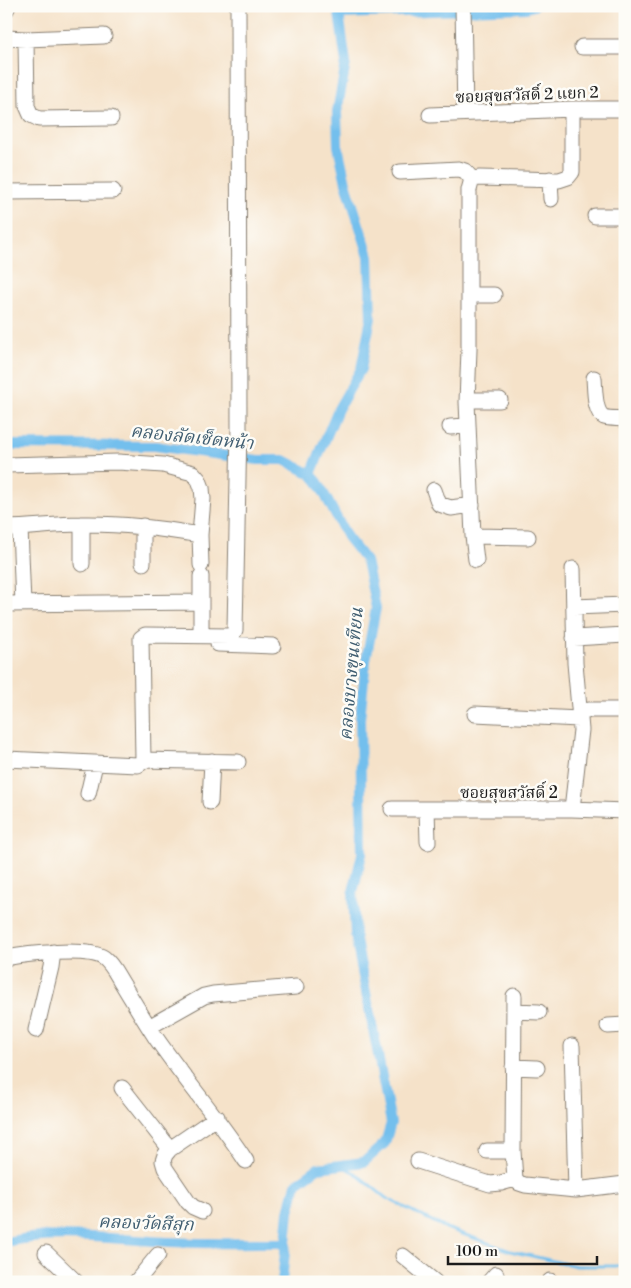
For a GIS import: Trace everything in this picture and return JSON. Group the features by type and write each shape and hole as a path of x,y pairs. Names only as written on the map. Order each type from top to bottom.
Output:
{"street":[{"path":"6,10 8,6"},
{"path":"6,759 138,765 143,760 142,638 145,635 233,634 235,630 239,480 238,6"},
{"path":"463,6 465,113"},
{"path":"6,38 104,36"},
{"path":"26,39 26,106 30,115 39,119 111,118"},
{"path":"582,47 625,47"},
{"path":"400,172 459,169 465,171 472,179 559,180 568,177 572,172 572,109"},
{"name":"ซอยสุขสวัสดิ์ 2 แยก 2","path":"430,115 572,109 625,109"},
{"path":"472,179 469,190 467,426 476,560"},
{"path":"550,179 551,199"},
{"path":"6,192 113,191"},
{"path":"595,216 625,216"},
{"path":"469,295 494,295"},
{"path":"594,378 597,406 601,414 606,418 625,419"},
{"path":"467,400 500,400"},
{"path":"450,427 467,426"},
{"path":"6,465 118,462 163,465 193,473 202,488 203,499 200,535 201,630"},
{"path":"434,490 439,504 446,507 472,505"},
{"path":"23,604 13,528 82,524 143,526 200,535"},
{"path":"82,524 82,564"},
{"path":"143,526 143,563"},
{"path":"473,536 528,537"},
{"path":"572,809 581,730 574,638 573,569"},
{"path":"6,604 201,602"},
{"path":"574,606 625,605"},
{"path":"574,638 625,635"},
{"path":"141,642 273,646"},
{"path":"475,714 579,716 589,710 625,710"},
{"path":"143,760 238,762"},
{"path":"210,802 212,762"},
{"path":"88,794 95,764"},
{"name":"ซอยสุขสวัสดิ์ 2","path":"392,809 572,809 625,811"},
{"path":"427,809 428,842"},
{"path":"6,958 53,952 90,954 104,958 114,969 149,1027 217,1118 246,1161"},
{"path":"36,1030 53,952"},
{"path":"149,1027 204,996 296,987"},
{"path":"539,1012 514,1003 513,1151 515,1178 519,1183 525,1185 576,1190 625,1184"},
{"path":"608,1026 625,1024"},
{"path":"572,1046 576,1190"},
{"path":"513,1067 537,1068"},
{"path":"122,1088 170,1149"},
{"path":"202,1211 193,1207 188,1202 163,1162 170,1149 217,1118"},
{"path":"486,1151 513,1151"},
{"path":"418,1161 490,1184 501,1184 515,1178"},
{"path":"46,1253 76,1282"},
{"path":"139,1281 158,1254"},
{"path":"403,1256 435,1282"}],"waterway":[{"name":"คลองบางขุนเทียน","path":"311,474 338,409 361,369 371,318 369,256 346,183 338,146 337,112 346,63 338,6"},
{"path":"339,14 526,8 534,6"},
{"name":"คลองบางขุนเทียน","path":"6,445 155,446 258,460 284,460 311,474 318,482 347,537 366,561 376,608 366,660 360,719 362,854 353,892 355,935 391,1123 385,1143 364,1162 318,1168 296,1184 289,1212 282,1282"},
{"path":"340,1165 355,1173 386,1198 446,1228 510,1251 576,1266 625,1266"},
{"name":"คลองวัดสีสุก","path":"6,1242 26,1238 67,1236 185,1243 286,1243"}],"water label":[{"name":"คลองลัดเช็ดหน้า","path":"192,437"}]}
